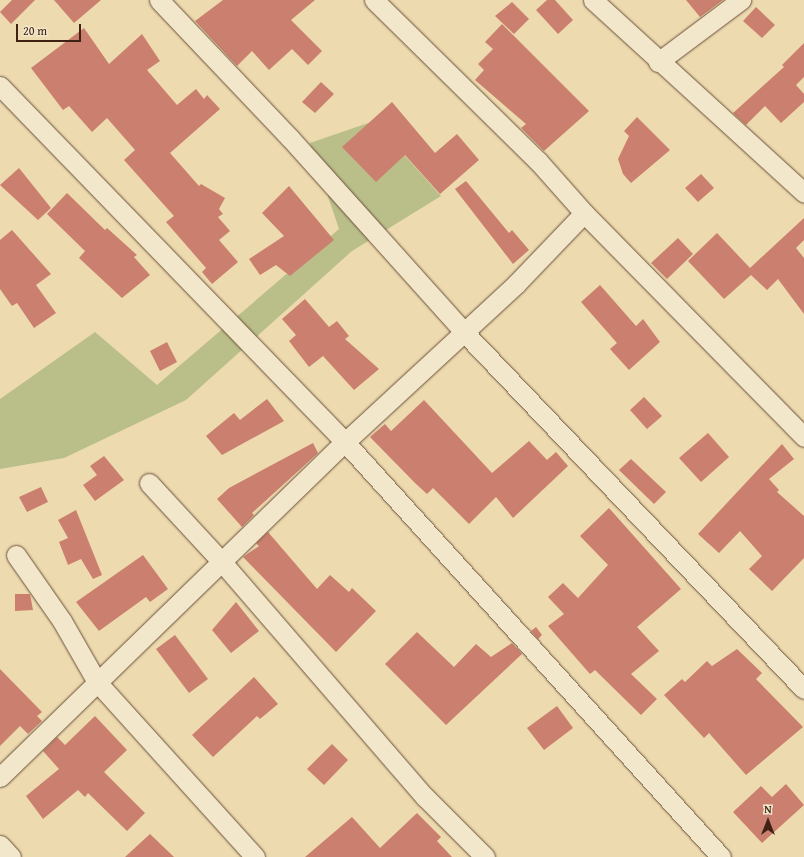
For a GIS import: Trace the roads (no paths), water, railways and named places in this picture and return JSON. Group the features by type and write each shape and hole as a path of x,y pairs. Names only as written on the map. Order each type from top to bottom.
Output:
{"street":[{"path":"159,0 290,138 463,331 804,689"},
{"path":"374,0 538,161 584,213 804,437"},
{"path":"593,0 658,62 804,193"},
{"path":"658,62 741,0"},
{"path":"0,86 345,442 721,857"},
{"path":"0,777 345,442 463,331 516,284 584,213"},
{"path":"149,483 221,561 425,797 485,857"},
{"path":"16,555 62,621 97,682 255,857"},
{"path":"0,845 11,857"}]}
